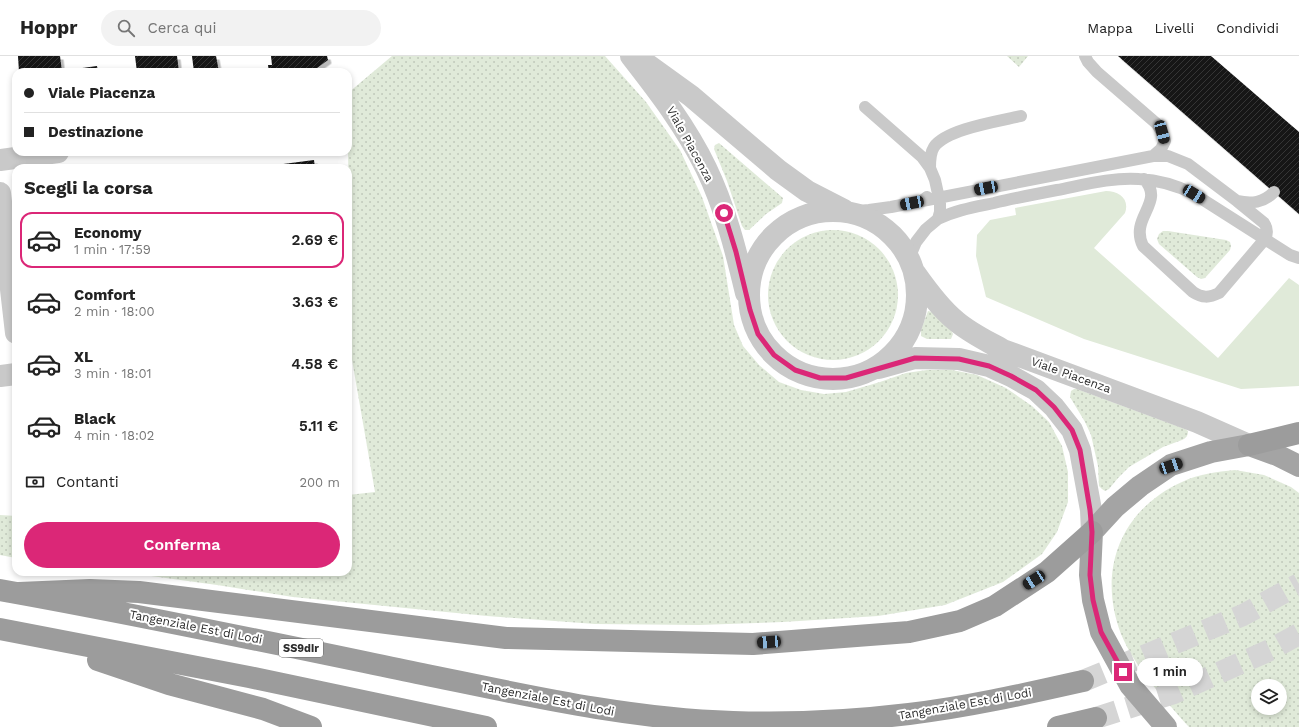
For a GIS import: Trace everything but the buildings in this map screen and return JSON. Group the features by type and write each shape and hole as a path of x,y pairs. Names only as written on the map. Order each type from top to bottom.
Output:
{"highway":[{"path":"1249,445 1299,433"},
{"path":"10,592 90,590 139,592 506,638 753,644 909,632 960,621 995,606 1047,572 1092,532"},
{"name":"Tangenziale Est di Lodi","path":"10,592 157,618 533,697 633,714 680,719 733,722 856,720 911,714 1012,697 1083,681"},
{"path":"8,630 168,684 263,709 311,727"},
{"path":"8,630 249,677 486,727"},
{"path":"1058,727 1096,718"}],"main road":[{"path":"1166,727 1130,685 1101,632 1093,600 1090,575 1092,532 1115,507 1140,486 1171,466 1211,452 1249,445 1277,455 1299,466"}],"street":[{"name":"Viale Piacenza","path":"632,56 664,98 706,168 720,200 736,252 750,310 758,334 774,355 795,370 820,378 846,378 915,358 959,359 989,366 1011,376 1036,390 1054,407 1072,430 1080,450 1090,510 1092,532"},
{"name":"Viale Piacenza","path":"636,56 691,96 734,134 784,174 807,191 846,212"},
{"path":"0,160 29,156"},
{"path":"0,193 12,298"},
{"path":"750,310 749,282 758,255 775,233 799,218 826,211 846,212 866,217 884,227 903,247 912,268 918,302 910,330 894,353 870,371"},
{"name":"Viale Piacenza","path":"912,268 931,296 955,320 976,336 1003,350 1198,422 1249,445"},
{"path":"0,376 12,374"}],"lane":[{"path":"1085,56 1097,72 1157,124 1162,132 1165,142 1161,149 1152,156"},
{"path":"865,107 922,157 930,168 935,180 939,197 940,212 938,219"},
{"path":"930,168 930,157 935,146 943,139 960,131 1021,116"},
{"path":"846,212 869,210 922,201 1152,156 1168,156 1188,164 1237,201 1264,223 1267,228 1265,239 1219,293 1212,296 1199,296 1143,246 1139,233 1141,222 1151,201 1152,195 1151,188 1144,179"},
{"path":"912,268 911,254 916,242 926,229 938,219 951,212 1013,198 1115,179 1144,179 1159,181 1179,187 1194,194 1290,255 1299,258"},
{"path":"922,201 933,190 935,180"},
{"path":"1237,201 1247,203 1260,202 1268,198 1274,192"}],"green space":[{"path":"392,56 605,56 646,102 680,150 702,197 723,256 734,325 743,346 759,365 779,382 801,390 824,394 846,392 906,373 927,370 952,370 977,375 1006,388 1032,406 1049,422 1062,446 1068,472 1068,502 1057,532 1042,554 1003,582 945,605 878,616 783,622 699,625 595,624 487,616 293,597 151,576 352,576 352,495 375,492 352,360 352,164 348,164 348,156 352,156 352,90"},
{"path":"1007,56 1028,56 1019,67"},
{"path":"719,143 783,198 782,203 766,214 749,230 745,230 742,226 727,181 714,149 715,145"},
{"path":"1106,191 1115,192 1125,200 1125,213 1094,248 1218,358 1289,278 1299,285 1299,386 1241,389 1084,339 986,297 976,256 977,235 990,220 1016,215 1015,208"},
{"path":"839,230 858,235 879,249 893,270 897,282 897,308 893,320 879,341 858,355 846,359 827,360 808,355 787,341 773,320 769,308 768,289 773,270 787,249 808,235 820,231"},
{"path":"1163,231 1226,240 1230,242 1230,250 1205,278 1201,279 1159,244 1157,239 1159,234"},
{"path":"928,311 932,312 951,330 953,334 951,339 927,339 921,336 921,330"},
{"path":"1074,389 1185,429 1188,431 1187,436 1186,438 1163,447 1129,467 1109,489 1105,491 1099,486 1098,466 1091,435 1070,397 1071,391"},
{"path":"1235,470 1264,475 1291,487 1299,493 1299,727 1189,727 1142,671 1121,634 1114,611 1112,588 1113,566 1119,545 1129,526 1143,509 1161,494 1188,479"},
{"path":"0,515 12,516 12,557 0,555"}],"tunnel":[{"path":"1083,681 1243,615 1299,584"},
{"path":"1096,718 1174,693 1270,650 1299,634"}],"route":[{"path":"724,213 736,252 750,310 758,334 774,355 795,370 820,378 846,378 915,358 959,359 989,366 1011,376 1036,390 1054,407 1072,430 1080,450 1090,510 1092,532 1090,575 1093,600 1101,632 1123,672"}]}
